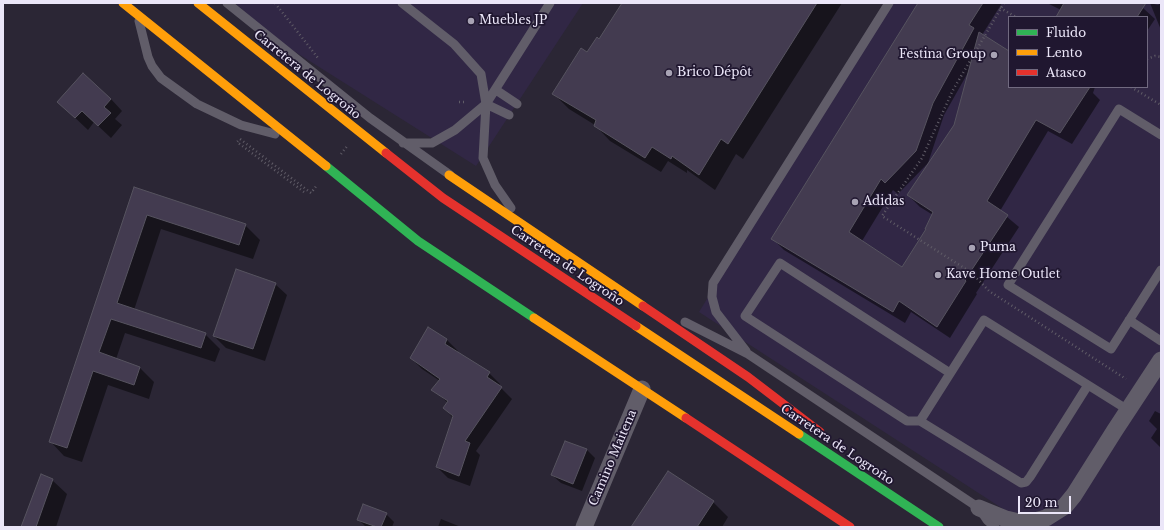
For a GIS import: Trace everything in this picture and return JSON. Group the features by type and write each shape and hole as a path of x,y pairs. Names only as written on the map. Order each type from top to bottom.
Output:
{"highway":[{"path":"123,3 418,241 850,527"},
{"name":"Carretera de Logroño","path":"198,3 443,198 939,527"},
{"path":"450,175 748,377 821,433 850,468"}],"street":[{"path":"979,508 1006,519 1019,522 1035,521 1057,513 1074,495 1128,410 1160,365"},
{"name":"Camino Maitena","path":"584,527 642,389"}],"lane":[{"path":"226,3 403,143 450,175 511,208 689,325 748,354 979,508 987,520 995,527"},
{"path":"402,3 454,44 481,74 486,104 483,158 495,185 511,208"},
{"path":"403,143 432,143 456,130 486,104 550,3"},
{"path":"748,354 716,312 712,297 713,283 889,3"},
{"path":"138,15 148,57 152,66 161,78 197,104 241,125 291,138"},
{"path":"496,90 517,104"},
{"path":"486,104 510,115"},
{"path":"1161,135 1119,109 1008,285 1110,349 1161,270"},
{"path":"950,373 780,263 745,316 907,421 920,421 1021,483 1026,482 1030,477 1088,385"},
{"path":"920,421 984,320 1128,410"},
{"path":"1129,320 1161,341"}],"path":[{"path":"1004,3 953,90 922,158 882,216 972,273 989,291 1126,379"},
{"path":"1000,8 1014,16"},
{"path":"1148,59 1155,56 1161,57"},
{"path":"1133,88 1161,105"}],"shaded area":[{"path":"235,3 583,3 476,166 278,41"},
{"path":"888,3 1161,3 1161,527 1031,527 699,312"}],"building":[{"name":"Brico Dépôt","path":"622,3 817,3 728,144 721,139 699,175 672,156 671,159 652,147 645,158 594,126 596,120 552,94 581,48 587,52 597,37 599,39"},
{"path":"918,3 983,3 969,25 974,28 933,103 916,151 885,183 881,179 849,232 902,267 926,229 933,212 907,195 954,125 979,32 1008,50 1008,88 1089,88 1060,133 1036,120 987,201 1008,215 965,280 966,281 937,327 899,301 893,312 771,239"},
{"path":"1064,3 1146,3 1138,16 1057,16"},
{"path":"83,73 111,99 104,107 111,113 98,126 82,111 75,118 57,102"},
{"path":"134,187 246,224 239,245 147,215 117,303 206,333 201,348 111,319 99,352 140,367 134,385 93,371 67,448 49,442"},
{"path":"236,269 276,283 253,349 213,336"},
{"path":"428,327 447,339 445,344 490,372 487,377 502,387 465,441 470,443 459,476 436,467 453,416 443,408 448,401 431,390 440,379 410,358"},
{"path":"565,441 587,449 573,484 551,475"},
{"path":"668,471 714,501 697,527 631,527"},
{"path":"41,474 53,479 36,527 21,527"},
{"path":"363,504 387,513 381,527 357,520"}],"traffic: fast":[{"path":"326,166 418,241 534,318"},
{"path":"799,434 939,527"}],"traffic: slow":[{"path":"123,3 326,166"},
{"path":"198,3 386,153"},
{"path":"449,175 643,306"},
{"path":"534,318 686,418"},
{"path":"636,326 799,434"}],"traffic: jam":[{"path":"386,153 443,198 636,326"},
{"path":"643,306 748,377 820,432"},
{"path":"686,418 850,527"}],"place":[{"name":"Muebles JP","path":"471,21"},
{"name":"Festina Group","path":"994,55"},
{"name":"Brico Dépôt","path":"669,73"},
{"name":"Adidas","path":"855,202"},
{"name":"Puma","path":"972,248"},
{"name":"Kave Home Outlet","path":"938,275"}]}
